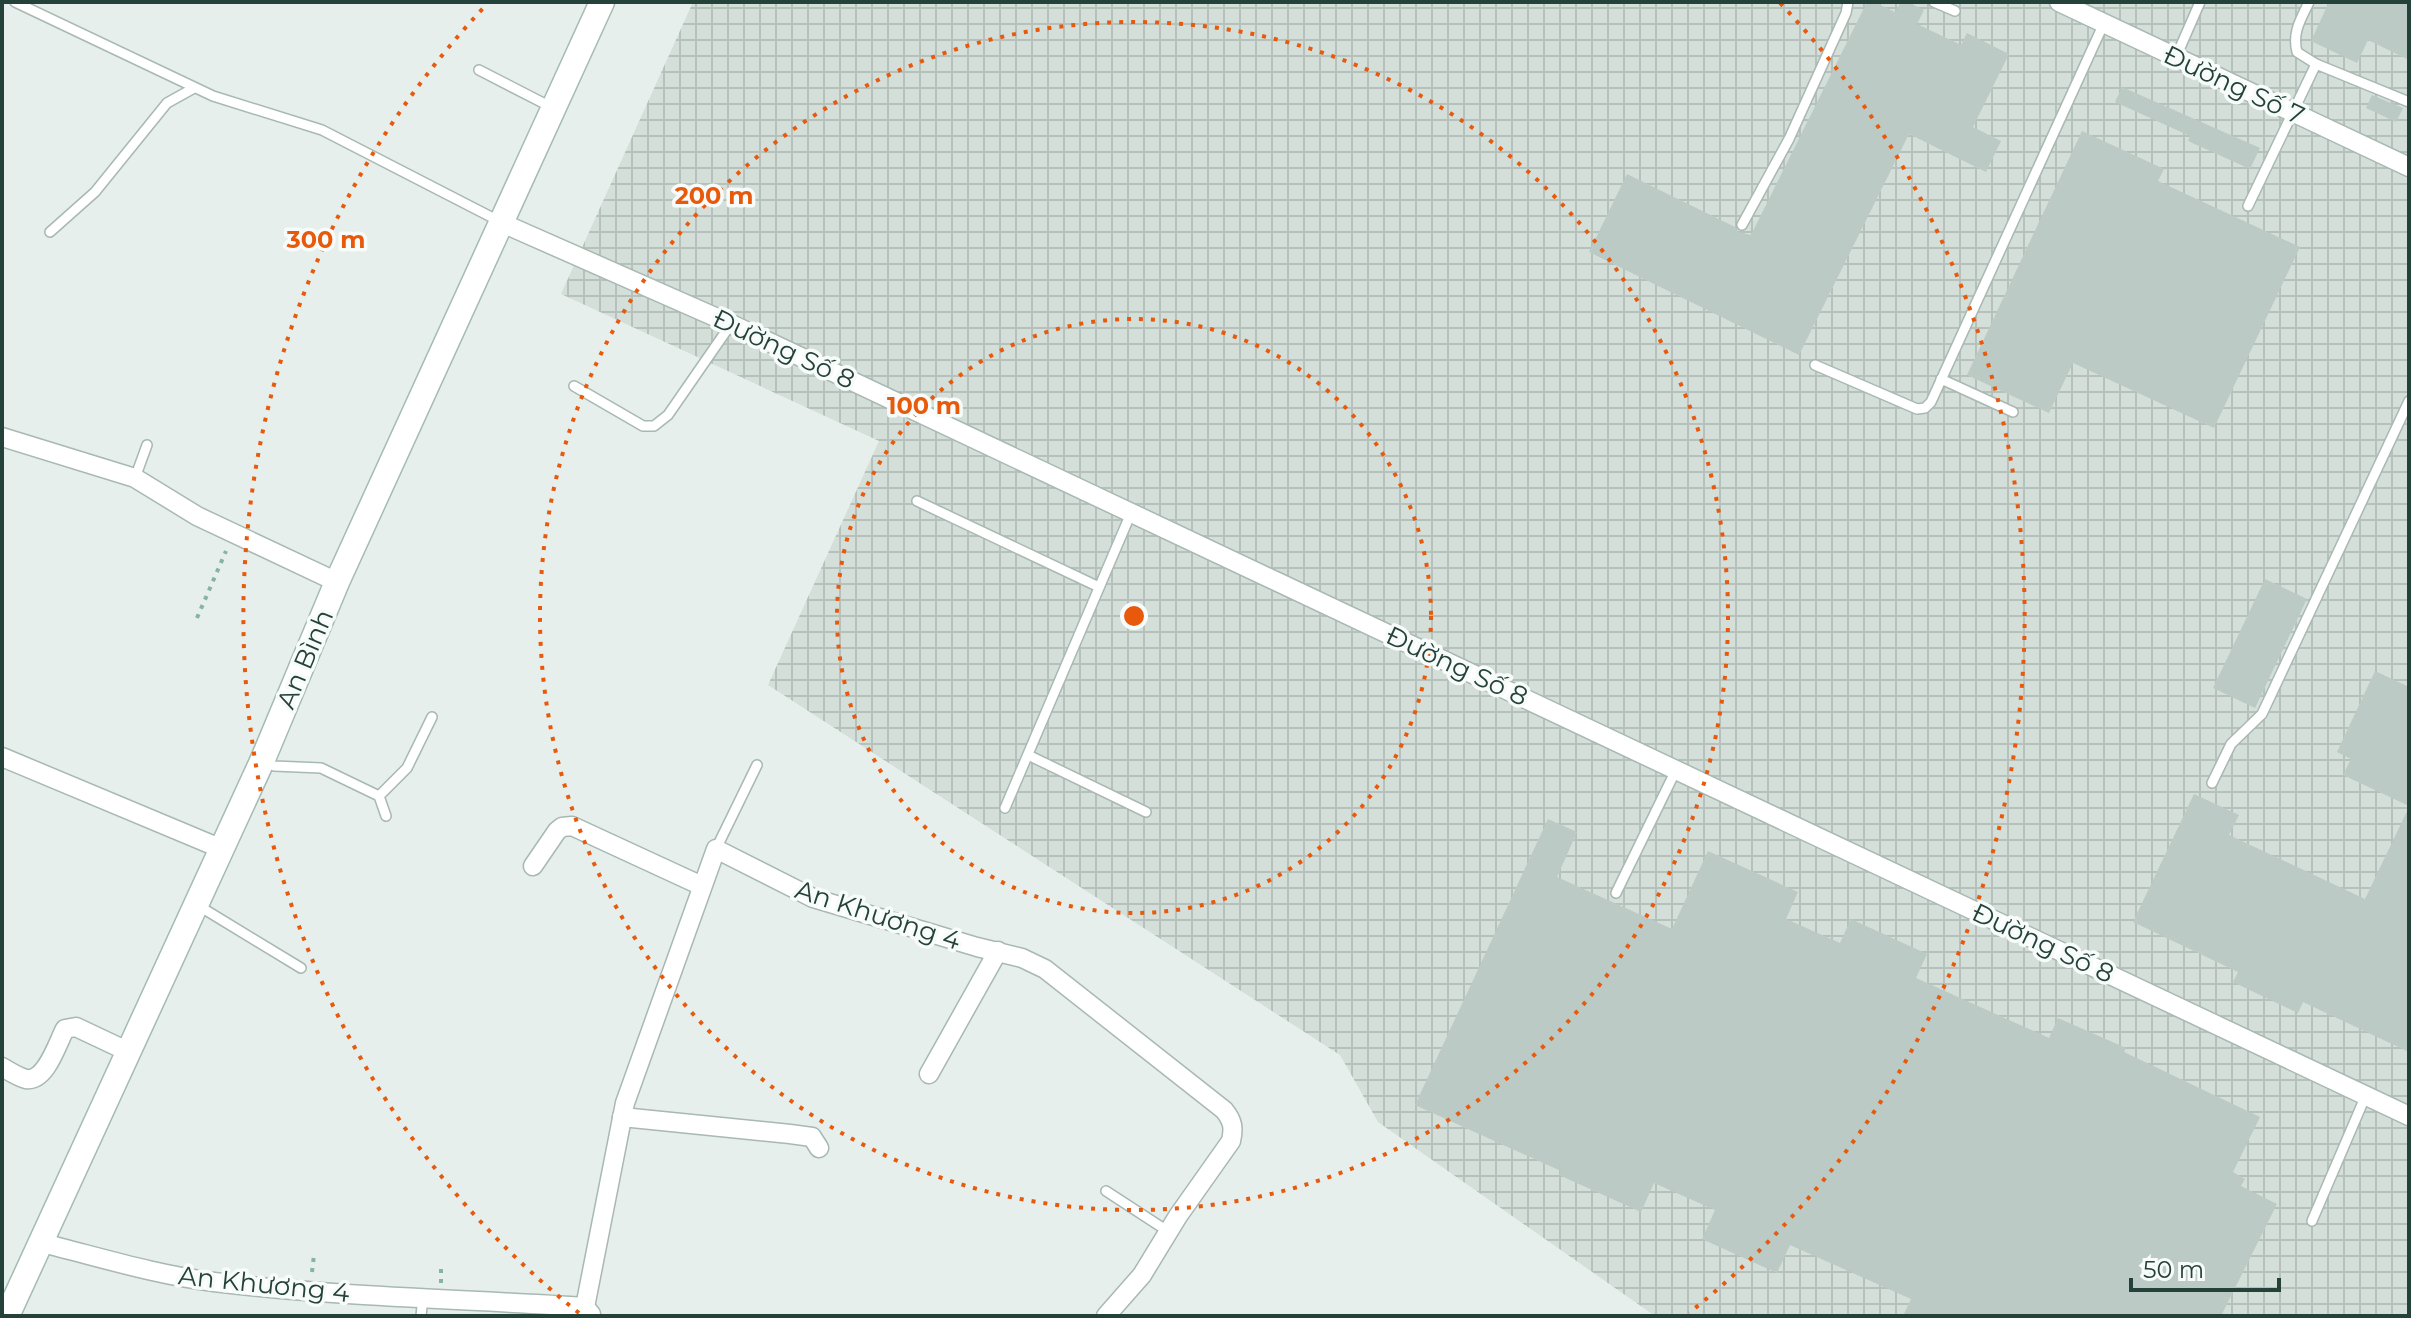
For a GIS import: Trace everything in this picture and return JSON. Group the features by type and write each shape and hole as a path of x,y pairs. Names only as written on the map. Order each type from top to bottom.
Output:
{"main road":[{"name":"An Bình","path":"7,1316 263,759 337,582 602,2"}],"street":[{"name":"Đường Số 7","path":"2070,4 2409,167"},
{"name":"Đường Số 8","path":"502,223 731,324 2409,1116"},
{"path":"2,437 135,478 197,516 337,582"},
{"path":"2,757 222,849"},
{"path":"533,866 557,831 572,826 702,886"},
{"name":"An Khương 4","path":"42,1243 174,1276 213,1282 589,1312 622,1117 630,1087 716,849 832,905 1022,958 1045,969 1224,1110 1234,1130 1231,1141 1142,1275 1106,1316"},
{"path":"929,1074 998,951"},
{"path":"2,1067 24,1079 35,1078 43,1071 65,1029 70,1027 129,1052"},
{"path":"622,1117 812,1137 819,1148"}],"lane":[{"path":"15,2 194,88 322,130 502,223"},
{"path":"1742,225 1789,139 1846,13 1848,2"},
{"path":"1934,2 1955,11"},
{"path":"2176,57 2200,2"},
{"path":"2309,2 2296,28 2294,41 2297,52 2316,64 2409,102"},
{"path":"1815,365 1917,409 1925,408 1931,402 2104,23"},
{"path":"2248,206 2316,64"},
{"path":"479,70 553,108"},
{"path":"50,232 95,192 167,103 194,88"},
{"path":"574,386 643,426 654,426 668,415 731,324"},
{"path":"1941,379 2013,412"},
{"path":"2212,783 2231,744 2262,714 2409,401"},
{"path":"135,478 147,445"},
{"path":"917,501 1099,587"},
{"path":"1005,808 1131,513"},
{"path":"379,796 407,768 432,717"},
{"path":"1028,755 1146,812"},
{"path":"263,759 274,766 321,768 379,796 386,816"},
{"path":"716,849 757,765"},
{"path":"1616,893 1676,770"},
{"path":"196,905 301,968"},
{"path":"2312,1221 2366,1095"},
{"path":"1106,1191 1169,1232"},
{"path":"421,1316 423,1297"}],"path":[{"path":"197,618 233,534"}],"shaded area":[{"path":"693,2 2409,2 2409,1316 1655,1316 1378,1122 1340,1055 768,685 879,441 561,294"}],"building":[{"path":"1867,2 1895,12 1901,2 1907,2 1924,10 1917,24 1961,45 1967,33 2009,54 1973,127 2001,141 1986,172 1909,134 1799,355 1589,252 1627,174 1735,227 1739,232 1751,235"},
{"path":"2329,2 2409,2 2409,60 2368,40 2357,63 2311,41"},
{"path":"2122,87 2260,148 2250,169 2188,141 2190,136 2115,102"},
{"path":"2372,95 2403,108 2396,122 2366,108"},
{"path":"2082,131 2164,169 2158,181 2300,247 2214,428 2073,363 2049,413 1967,375"},
{"path":"2265,579 2307,599 2255,708 2213,688"},
{"path":"2375,671 2409,687 2409,806 2343,775 2351,759 2337,752"},
{"path":"2194,794 2239,815 2229,835 2365,899 2409,807 2409,1052 2303,1002 2298,1013 2233,982 2238,972 2133,922"},
{"path":"1548,819 1577,832 1557,877 1672,929 1708,851 1798,892 1786,919 1840,943 1851,919 1927,954 1916,978 2049,1038 2058,1018 2126,1048 2124,1052 2260,1117 2233,1172 2245,1179 2241,1186 2277,1204 2221,1316 1903,1316 1911,1299 1790,1245 1777,1273 1702,1239 1715,1210 1654,1183 1641,1212 1559,1175 1561,1171 1415,1105"}]}
